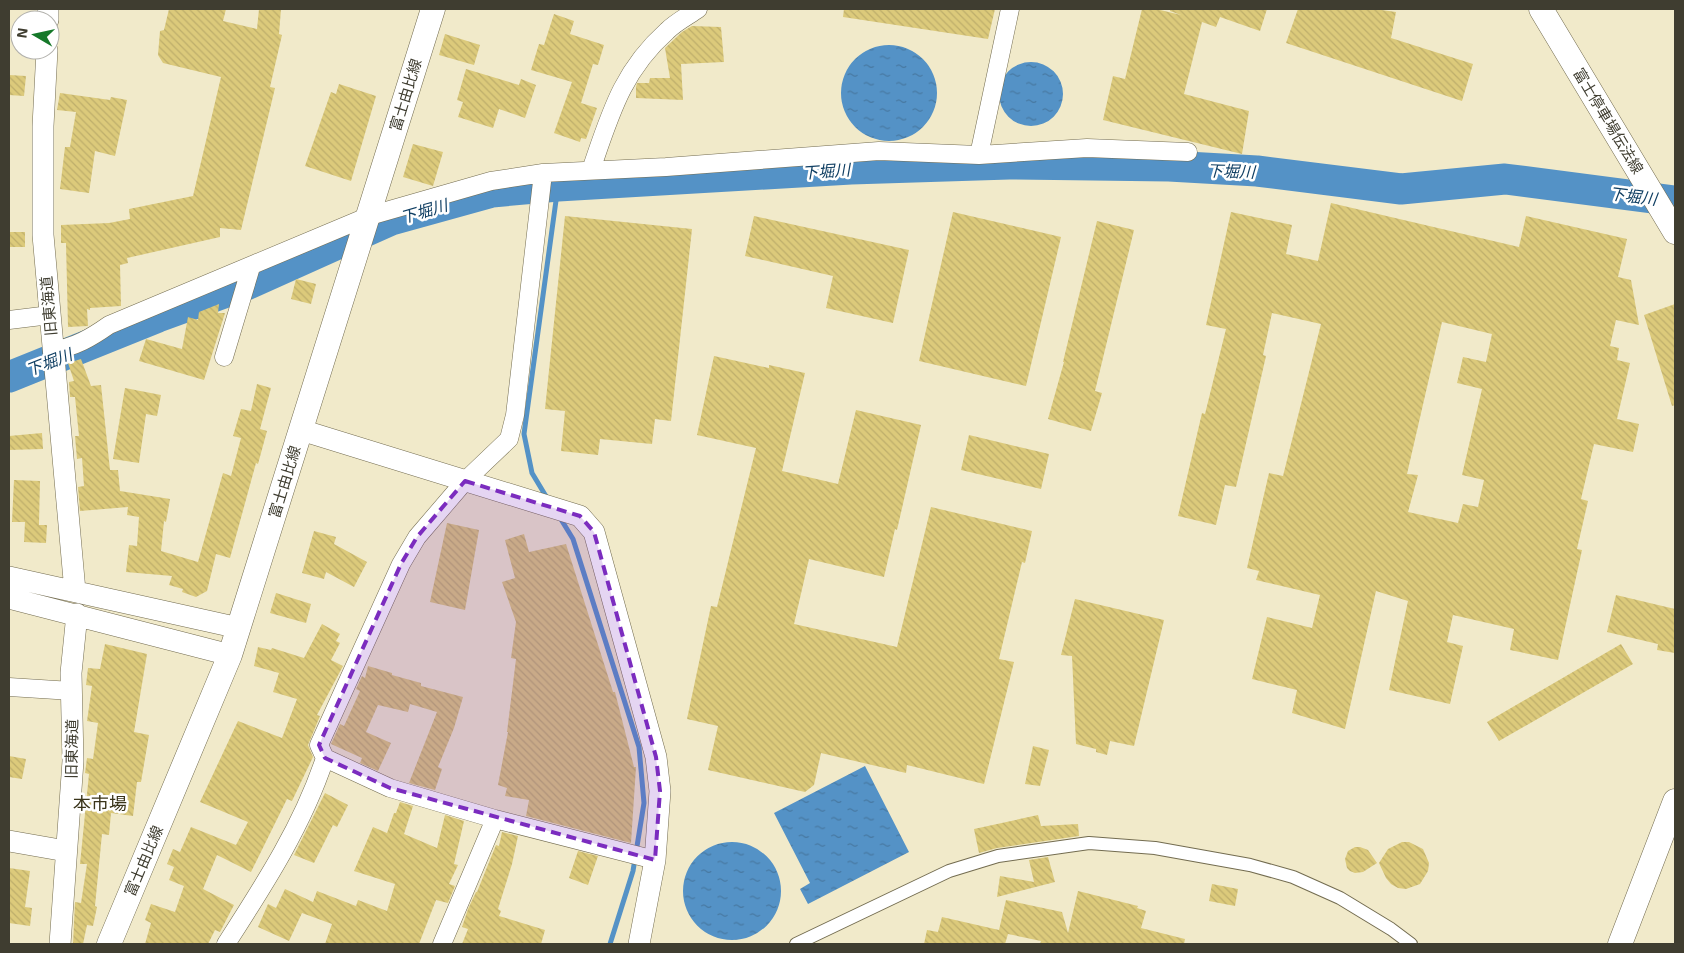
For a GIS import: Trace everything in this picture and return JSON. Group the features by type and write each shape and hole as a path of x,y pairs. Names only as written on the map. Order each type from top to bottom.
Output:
{"main road":[{"name":"富士由比線","path":"109,944 230,655 369,216 432,9"},
{"name":"富士停車場伝法線","path":"1541,9 1675,232"},
{"path":"1620,944 1675,801"}],"street":[{"path":"591,170 616,99 635,65 667,30 698,9"},
{"path":"979,155 1010,9"},
{"name":"旧東海道","path":"46,60 43,126 43,236 75,591"},
{"path":"53,356 92,337 109,325 369,216 491,181 543,173 666,167 879,151 979,155 1088,148 1188,152"},
{"path":"543,173 515,415 509,439 465,481 417,537 401,564 319,745 325,758 390,788 495,819 651,859"},
{"path":"224,357 250,267"},
{"path":"9,320 50,315"},
{"path":"301,430 580,516 594,532 656,757 660,791 639,944"},
{"path":"9,577 239,628"},
{"path":"9,598 230,655"},
{"name":"旧東海道","path":"60,944 73,761 71,673 77,614"},
{"path":"9,687 72,691"},
{"path":"226,944 278,862 318,780 325,758"},
{"path":"442,944 495,819"},
{"path":"9,841 66,851"},
{"path":"796,944 949,871 998,856 1088,843 1154,848 1250,865 1293,877 1340,898 1391,929 1411,944"}],"highlighted area":[{"path":"465,481 580,516 594,532 656,757 660,791 655,860 390,788 325,758 319,745 401,564 417,537"}],"water":[{"path":"889,45 907,49 923,59 933,75 937,93 933,111 923,127 907,137 889,141 871,137 855,127 845,111 841,93 845,75 855,59 871,49"},
{"path":"1025,62 1037,62 1054,71 1061,82 1063,94 1061,106 1054,117 1037,126 1025,126 1013,121 1004,112 999,100 999,88 1004,76 1013,67"},
{"path":"865,766 909,852 808,904 800,889 810,883 774,813"},
{"path":"732,842 751,846 767,856 777,872 781,891 777,910 767,926 751,936 732,940 713,936 697,926 687,910 683,891 687,872 697,856 713,846"}],"building":[{"path":"169,9 226,9 223,21 257,29 259,9 281,9 279,34 282,35 270,87 275,88 241,230 220,228 220,237 127,258 128,263 120,265 121,306 87,309 88,326 68,327 66,243 61,243 61,225 109,223 130,219 129,209 193,196 221,77 163,63 158,55 160,31 164,30"},
{"path":"844,9 995,9 988,39 843,17"},
{"path":"1142,9 1156,9 1181,15 1170,11 1170,9 1267,9 1260,31 1220,17 1216,27 1202,22 1184,94 1249,111 1242,154 1103,120 1113,76 1125,79"},
{"path":"1298,9 1374,9 1396,12 1391,38 1473,64 1462,101 1286,43"},
{"path":"554,14 574,21 570,34 604,45 598,65 593,64 581,103 597,108 586,139 581,138 580,142 554,133 572,82 531,70 539,44 544,45"},
{"path":"692,26 721,27 724,62 681,64 683,100 636,98 637,83 649,83 650,78 670,78 665,48 682,32"},
{"path":"445,34 480,45 474,65 439,55"},
{"path":"466,69 519,85 521,79 536,85 525,118 499,109 493,128 458,117 463,102 457,100"},
{"path":"9,75 26,76 24,96 9,95"},
{"path":"339,84 376,96 351,181 305,166 331,92 336,94"},
{"path":"60,93 110,100 111,97 127,100 115,156 95,151 89,193 60,189 65,147 70,147 76,112 57,110"},
{"path":"413,144 443,152 433,186 403,177"},
{"path":"1331,203 1519,247 1526,216 1627,239 1618,277 1631,280 1639,325 1616,320 1610,346 1619,348 1617,360 1630,363 1617,419 1639,424 1633,452 1594,444 1581,499 1588,501 1577,549 1582,550 1558,660 1510,650 1514,629 1453,615 1447,642 1463,646 1450,704 1389,690 1408,601 1376,591 1345,729 1292,713 1297,690 1252,679 1267,617 1312,628 1320,595 1256,580 1259,571 1247,568 1269,473 1283,476 1321,324 1272,313 1263,355 1266,356 1236,487 1225,485 1216,525 1178,516 1202,413 1205,414 1226,329 1206,325 1231,212 1292,225 1286,254 1318,261","holes":["1442,322 1492,334 1486,362 1463,357 1457,383 1482,389 1462,475 1484,480 1478,507 1463,504 1458,523 1408,512 1418,475 1407,474"]},
{"path":"953,212 1061,237 1026,386 919,361"},
{"path":"565,216 692,229 671,421 655,419 652,444 600,439 598,455 561,451 565,411 545,409"},
{"path":"754,216 909,250 893,323 826,308 833,276 745,256"},
{"path":"1097,221 1134,230 1095,391 1102,393 1091,431 1048,419 1064,362"},
{"path":"9,232 25,232 25,247 9,247"},
{"path":"296,279 316,284 311,304 291,299"},
{"path":"219,304 218,313 225,313 204,380 139,361 146,339 182,349 188,317 198,320 199,312"},
{"path":"1675,304 1675,405 1672,406 1644,315"},
{"path":"714,356 769,368 769,365 805,373 782,471 838,484 856,410 921,425 897,530 895,529 884,577 809,559 794,624 897,647 931,507 1032,531 1025,563 1022,562 999,659 1014,662 984,784 907,765 906,773 821,753 814,785 805,792 708,770 718,726 687,719 711,606 717,607 756,448 697,435"},
{"path":"81,359 91,386 101,385 110,470 118,470 120,491 170,499 166,522 164,521 161,551 198,562 223,473 231,476 241,438 233,436 241,409 251,411 257,384 271,388 260,429 267,431 258,464 256,463 230,558 216,554 207,591 196,597 182,592 183,589 169,585 172,576 126,572 129,545 137,546 139,517 127,515 128,507 80,511 78,487 84,486 82,458 77,459 75,436 79,436 75,397 70,397 69,382 74,381 68,363"},
{"path":"125,388 161,395 157,416 146,414 139,463 113,459"},
{"path":"42,433 43,449 9,450 9,436"},
{"path":"969,435 1049,454 1041,489 961,470"},
{"path":"14,480 40,481 39,525 47,525 46,543 24,542 25,522 12,522"},
{"path":"447,523 479,530 465,610 430,602"},
{"path":"314,531 336,537 334,544 367,562 354,587 326,572 324,579 302,573"},
{"path":"524,534 529,552 566,544 613,692 615,692 634,767 636,767 631,843 526,816 529,800 505,796 507,788 498,785 508,732 516,659 511,658 516,622 502,582 515,578 505,540"},
{"path":"276,593 311,604 306,623 270,613"},
{"path":"1616,595 1675,609 1675,653 1657,650 1658,644 1607,632"},
{"path":"1075,599 1164,620 1134,746 1110,741 1107,755 1096,752 1096,749 1076,744 1072,656 1061,655"},
{"path":"322,624 340,634 336,641 340,643 331,660 343,666 317,715 320,716 308,745 313,757 292,801 287,799 251,872 217,855 203,889 234,905 220,932 215,930 208,944 145,944 151,923 145,920 151,904 175,912 184,886 169,880 174,867 167,864 173,849 180,852 191,827 236,845 248,822 200,802 238,721 282,738 297,699 273,692 279,673 254,666 258,647 271,650 272,648 304,658"},
{"path":"105,644 147,654 134,732 149,735 141,782 137,782 133,816 111,813 109,835 102,834 95,906 97,907 93,926 87,925 83,944 73,944 75,902 81,903 87,864 80,864 89,774 85,773 87,758 93,759 98,723 87,721 92,686 86,685 88,668 100,669"},
{"path":"1621,644 1633,664 1499,741 1487,722"},
{"path":"368,666 421,683 421,686 463,697 454,728 438,767 442,769 435,790 409,783 437,712 410,704 408,712 378,705 366,732 391,743 378,771 360,763 362,758 331,744 340,724 344,726 360,691 356,689 362,676 365,678"},
{"path":"1033,746 1049,750 1040,786 1025,784"},
{"path":"9,756 26,759 22,779 9,777"},
{"path":"325,793 348,805 337,827 333,825 314,863 294,855"},
{"path":"400,802 413,806 404,834 437,848 445,815 464,821 454,864 458,865 449,884 455,886 448,903 436,900 419,944 325,944 332,924 302,913 289,941 258,927 268,904 276,908 285,889 313,902 317,891 356,906 358,900 387,911 395,884 354,871 373,827 387,833"},
{"path":"1038,815 1041,826 1078,824 1079,836 997,848 979,853 974,829"},
{"path":"502,832 518,836 512,864 498,909 501,911 499,916 545,930 541,944 462,944 468,929 462,927 468,909 496,845 499,846"},
{"path":"1402,842 1409,842 1423,849 1429,863 1428,871 1420,884 1406,889 1398,888 1391,884 1379,863 1388,849"},
{"path":"1355,847 1368,850 1377,863 1363,872 1355,873 1350,871 1347,868 1345,859 1348,851"},
{"path":"578,851 598,856 588,885 569,878"},
{"path":"1048,857 1055,882 997,897 1000,876 1034,882 1029,860"},
{"path":"9,868 30,871 25,907 32,908 30,926 9,923"},
{"path":"1212,884 1238,889 1235,906 1209,901"},
{"path":"1078,891 1138,906 1137,908 1146,911 1141,928 1185,939 1184,944 1040,944 1041,941 1008,934 1005,944 924,944 927,930 938,932 942,917 999,930 1006,900 1062,912 1068,933"}],"waterway":[{"name":"下堀川","path":"9,377 158,317 246,285 391,220 492,192 558,186 851,169 1009,164 1169,166 1257,171 1401,189 1505,179 1675,201"},
{"path":"547,498 532,473 524,434 558,186"},
{"path":"559,516 573,539 639,747 644,803 633,871 610,944"}],"district":[{"name":"本市場","path":"100,804"}]}
